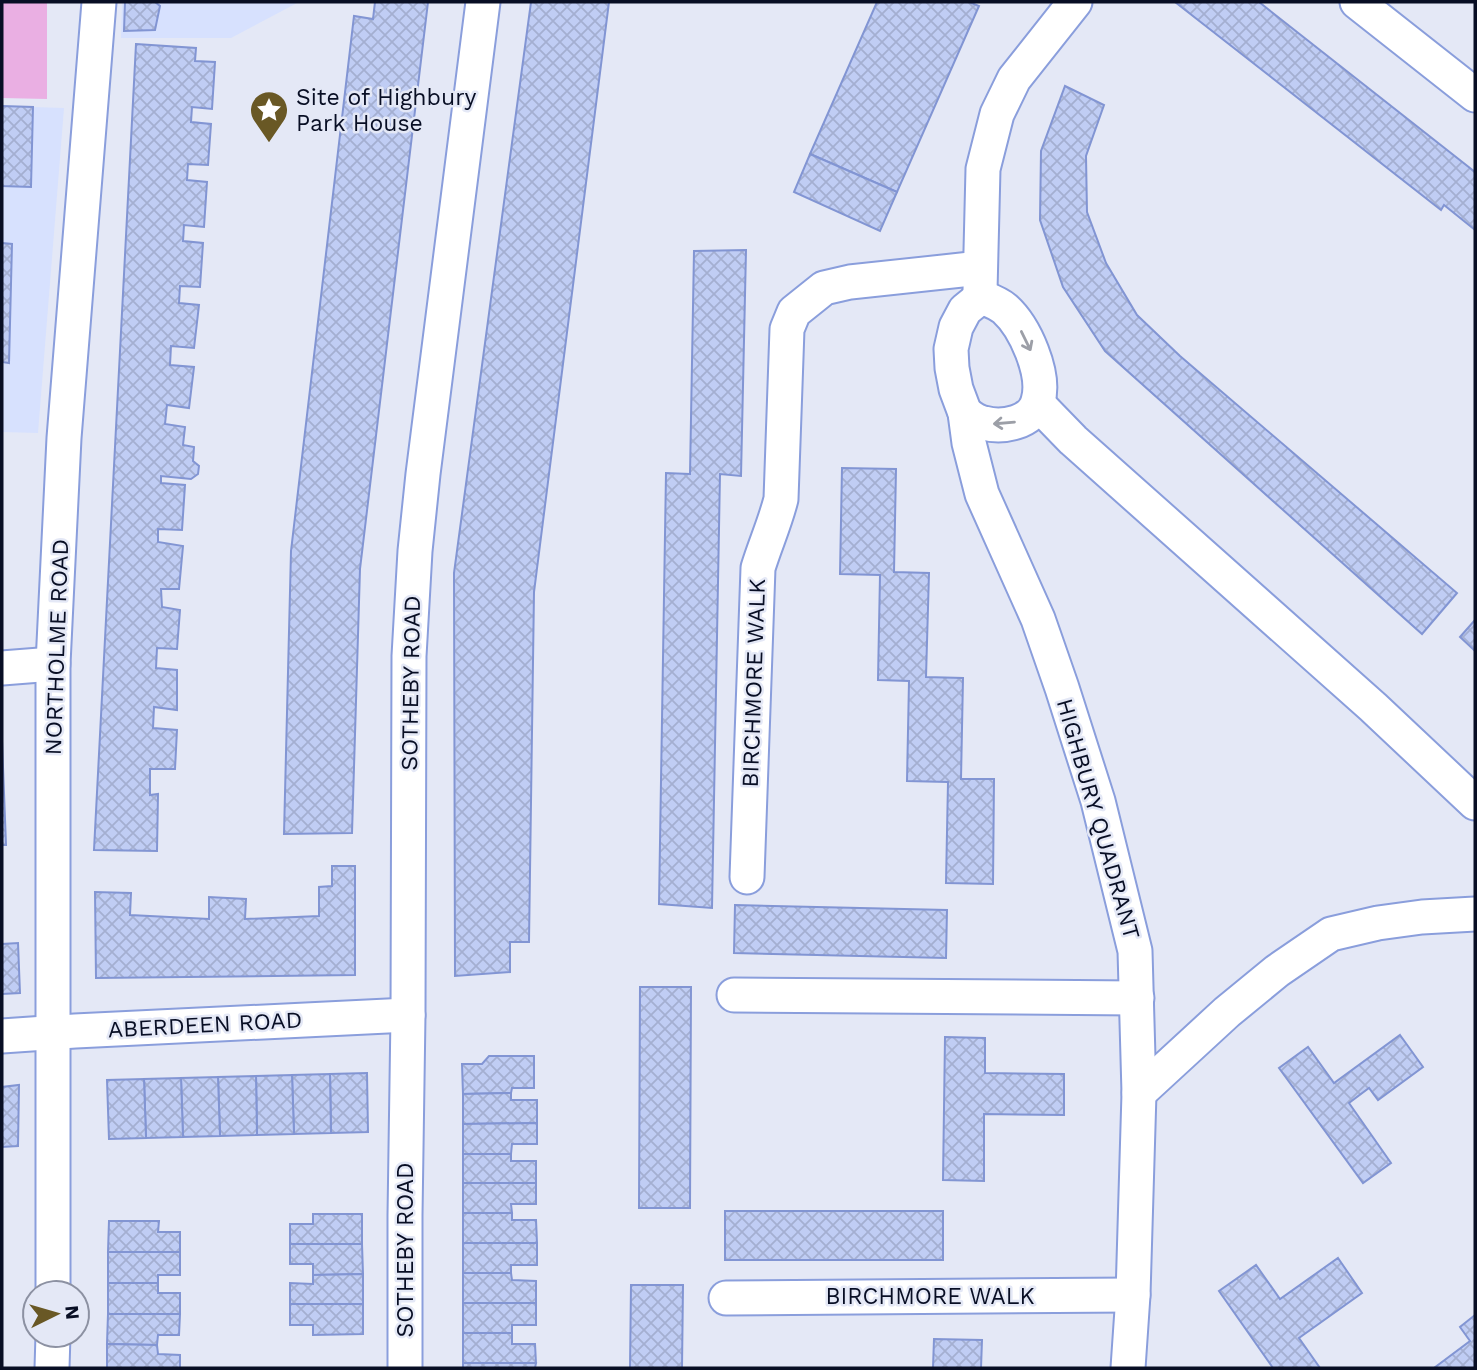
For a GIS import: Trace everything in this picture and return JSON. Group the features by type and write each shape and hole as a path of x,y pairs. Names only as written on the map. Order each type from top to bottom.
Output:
{"street":[{"name":"NORTHOLME ROAD","path":"53,1279 53,664 64,438 99,2"},
{"name":"SOTHEBY ROAD","path":"405,1368 409,656 415,551 483,2"},
{"path":"965,413 981,423 1014,424 1030,414 1038,404 1040,385 1037,366 1014,318 980,283 983,169 996,114 1014,79 1075,2"},
{"path":"1357,2 1475,95"},
{"name":"BIRCHMORE WALK","path":"747,877 758,568 781,499 787,329 794,312 824,288 850,282 980,283"},
{"name":"HIGHBURY QUADRANT","path":"980,283 956,327 951,349 956,389 965,413 969,443 982,494 1038,619 1098,801 1135,951 1139,1093 1128,1368"},
{"path":"1038,404 1073,440 1373,707 1475,803"},
{"path":"2,668 53,664"},
{"path":"1139,1093 1227,1012 1277,971 1331,934 1378,923 1475,914"},
{"path":"734,995 1137,998"},
{"name":"ABERDEEN ROAD","path":"2,1036 408,1015"},
{"name":"BIRCHMORE WALK","path":"726,1298 1133,1295"},
{"path":"52,1349 52,1368"}],"shaded area":[{"path":"2,2 47,2 47,99 2,98"},
{"path":"122,2 299,2 231,38 121,38"},
{"path":"2,106 64,108 38,433 2,432"}],"building":[{"path":"125,2 155,2 160,6 155,30 124,31"},
{"path":"375,2 428,2 360,569 352,833 284,834 291,551 354,16 373,19"},
{"path":"531,2 609,2 534,592 529,942 510,942 510,972 455,976 454,573"},
{"path":"877,2 969,2 979,6 897,192 810,154"},
{"path":"1175,2 1259,2 1475,172 1475,230 1444,205 1441,210"},
{"path":"136,44 196,48 195,61 215,62 212,109 192,107 191,122 211,124 208,165 188,164 187,180 207,182 204,227 184,225 183,241 203,243 200,287 180,286 179,303 199,305 194,348 171,346 170,365 194,367 189,408 167,405 165,424 185,427 183,445 194,447 193,461 199,466 198,474 191,479 161,476 161,483 185,485 182,530 158,529 158,542 183,546 179,589 161,589 162,607 180,610 177,649 157,648 156,668 177,670 177,710 154,707 153,728 177,730 175,769 150,769 150,795 158,794 157,851 94,850"},
{"path":"1065,86 1104,105 1086,156 1087,212 1106,263 1137,315 1180,356 1457,593 1422,634 1105,351 1063,287 1040,220 1041,151"},
{"path":"2,106 33,107 31,187 2,186"},
{"path":"810,154 897,192 880,231 794,192"},
{"path":"2,243 12,244 9,363 2,362"},
{"path":"746,250 741,476 720,474 712,908 659,904 666,473 690,474 694,251"},
{"path":"842,468 896,469 894,572 929,573 926,677 963,678 961,779 994,779 993,884 946,883 948,782 907,781 909,681 878,680 880,575 840,574"},
{"path":"1475,620 1475,651 1460,637"},
{"path":"2,741 6,845 2,845"},
{"path":"332,866 355,866 355,975 96,978 95,892 131,893 130,915 209,919 209,897 246,899 245,919 319,916 319,887 332,886"},
{"path":"735,905 947,910 946,958 734,953"},
{"path":"18,943 20,993 2,994 2,944"},
{"path":"640,987 691,987 690,1208 639,1208"},
{"path":"1400,1035 1423,1067 1378,1100 1369,1088 1349,1103 1391,1163 1363,1183 1279,1068 1308,1047 1334,1083"},
{"path":"945,1037 985,1038 985,1073 1064,1074 1064,1115 984,1114 984,1181 943,1180"},
{"path":"489,1056 534,1056 534,1088 512,1088 511,1093 463,1094 462,1064 482,1064"},
{"path":"367,1073 368,1132 331,1133 330,1074"},
{"path":"330,1074 331,1133 294,1134 292,1075"},
{"path":"292,1075 294,1134 257,1135 256,1076"},
{"path":"256,1076 257,1135 220,1136 218,1077"},
{"path":"218,1077 220,1136 183,1137 181,1078"},
{"path":"181,1078 183,1137 146,1138 144,1079"},
{"path":"144,1079 146,1138 109,1139 107,1080"},
{"path":"19,1085 18,1146 2,1147 2,1087"},
{"path":"511,1093 511,1100 537,1100 537,1123 463,1124 463,1094"},
{"path":"537,1123 537,1144 512,1144 511,1154 463,1154 463,1124"},
{"path":"463,1154 511,1154 511,1161 536,1161 536,1183 463,1183"},
{"path":"463,1183 536,1183 536,1204 511,1204 512,1213 463,1213"},
{"path":"725,1211 943,1211 943,1260 725,1260"},
{"path":"463,1213 512,1213 512,1220 536,1220 537,1243 463,1243"},
{"path":"313,1214 362,1214 362,1244 290,1244 290,1224 313,1224"},
{"path":"109,1221 159,1221 158,1232 180,1232 180,1252 108,1252"},
{"path":"463,1243 537,1243 537,1265 511,1265 511,1273 463,1273"},
{"path":"290,1244 362,1244 363,1274 313,1275 313,1264 290,1264"},
{"path":"108,1252 180,1252 180,1275 158,1275 158,1283 108,1283"},
{"path":"1338,1258 1362,1293 1299,1338 1320,1368 1273,1368 1219,1291 1256,1265 1280,1299"},
{"path":"463,1273 511,1273 512,1280 536,1281 536,1303 463,1303"},
{"path":"363,1274 363,1304 290,1304 290,1283 313,1284 313,1275"},
{"path":"108,1283 158,1283 158,1293 180,1293 180,1314 108,1314"},
{"path":"631,1285 683,1285 682,1368 630,1368"},
{"path":"463,1303 536,1303 536,1325 512,1325 512,1333 463,1333"},
{"path":"290,1304 363,1304 363,1334 313,1335 313,1325 290,1325"},
{"path":"108,1314 180,1314 179,1335 158,1335 157,1345 107,1344"},
{"path":"1475,1315 1475,1368 1434,1368 1470,1341 1460,1327"},
{"path":"463,1333 512,1333 512,1344 535,1344 536,1363 463,1363"},
{"path":"934,1339 982,1340 981,1368 933,1368"},
{"path":"107,1344 157,1345 158,1354 180,1355 180,1368 107,1368"},
{"path":"463,1363 536,1363 535,1368 463,1368"}],"place":[{"name":"Site of Highbury Park House","path":"269,144"}]}
